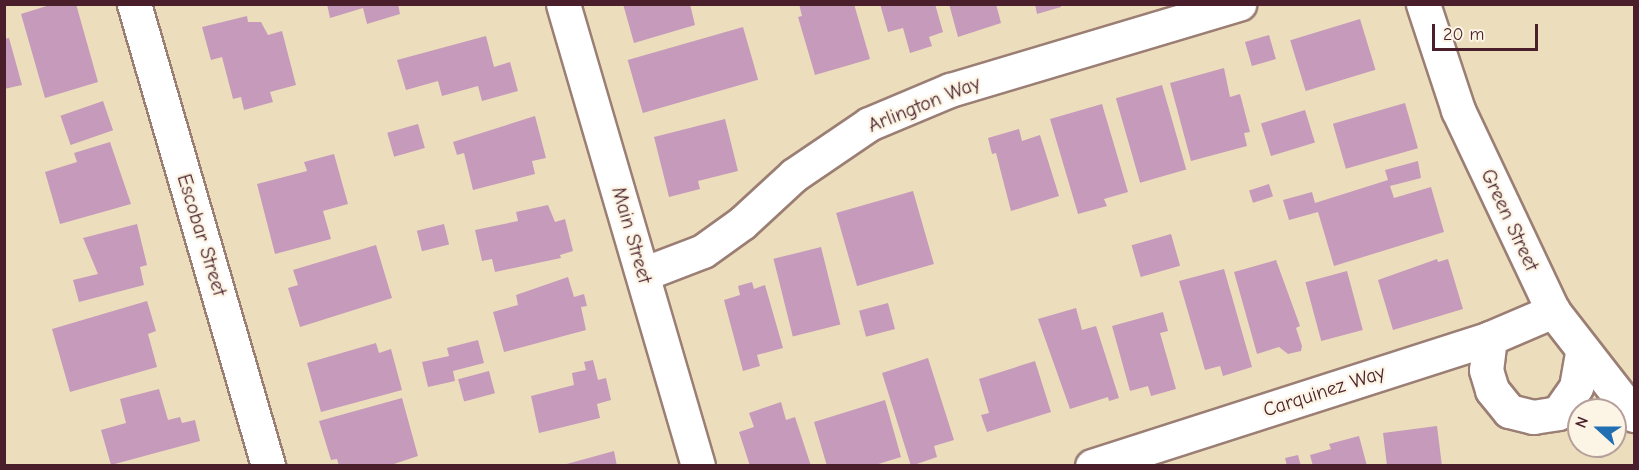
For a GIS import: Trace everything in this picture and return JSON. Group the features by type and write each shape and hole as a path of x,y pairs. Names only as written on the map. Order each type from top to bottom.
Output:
{"street":[{"name":"Escobar Street","path":"134,4 268,465"},
{"name":"Main Street","path":"563,4 644,274 698,465"},
{"name":"Arlington Way","path":"644,274 704,251 742,223 794,175 869,124 950,90 1239,4"},
{"name":"Green Street","path":"1423,4 1458,110 1553,311 1582,352 1635,415"},
{"name":"Carquinez Way","path":"1092,465 1490,338 1553,311"},
{"path":"1490,338 1486,370 1492,390 1509,411 1533,417 1558,413 1576,387 1582,352"}],"building":[{"path":"53,4 76,4 98,82 45,98 21,14"},
{"path":"327,4 398,4 400,14 367,24 363,8 330,18"},
{"path":"623,4 690,4 695,25 634,43"},
{"path":"799,4 854,4 870,59 815,75 798,17 802,16"},
{"path":"880,4 935,4 943,32 929,37 932,46 910,53 903,28 888,32"},
{"path":"949,4 996,4 1001,23 958,37"},
{"path":"1035,4 1060,4 1061,7 1037,14"},
{"path":"247,16 248,22 261,22 268,35 282,31 296,85 270,92 273,102 244,110 241,97 233,99 222,57 211,60 202,27"},
{"path":"1360,19 1375,70 1306,91 1290,40"},
{"path":"743,27 758,80 643,113 628,60"},
{"path":"1269,35 1276,59 1252,66 1245,42"},
{"path":"486,36 494,67 510,62 518,91 482,101 478,86 442,96 438,81 406,90 397,60"},
{"path":"9,38 22,85 4,89 4,39"},
{"path":"1224,68 1230,97 1240,94 1250,132 1244,133 1247,146 1191,161 1170,83"},
{"path":"1162,85 1186,170 1140,183 1116,98"},
{"path":"103,101 113,130 71,145 60,116"},
{"path":"1405,103 1418,148 1346,169 1333,124"},
{"path":"1102,104 1128,192 1104,199 1107,206 1078,214 1050,119"},
{"path":"1305,110 1315,143 1271,156 1261,123"},
{"path":"535,116 546,158 532,161 535,174 473,190 464,153 457,155 453,142"},
{"path":"725,119 738,171 698,181 700,189 669,197 654,137"},
{"path":"418,124 425,148 394,157 387,133"},
{"path":"1019,129 1022,141 1040,135 1059,196 1011,211 996,153 992,154 988,138"},
{"path":"110,142 131,204 60,224 45,172 77,162 74,153"},
{"path":"334,154 348,204 323,211 331,239 275,254 257,184 307,171 304,162"},
{"path":"1418,161 1421,178 1390,186 1394,198 1431,187 1444,232 1334,266 1318,212 1289,220 1283,200 1312,192 1315,203 1388,180 1385,170"},
{"path":"1269,184 1273,196 1253,203 1249,190"},
{"path":"913,191 934,264 857,286 836,213"},
{"path":"548,205 555,222 565,219 573,251 560,255 561,258 495,272 492,259 482,261 475,230 518,221 516,212"},
{"path":"137,224 147,265 140,267 144,285 79,302 73,280 98,274 83,238"},
{"path":"444,224 449,244 422,251 417,231"},
{"path":"1171,234 1180,266 1141,277 1132,245"},
{"path":"376,245 392,298 300,327 288,288 298,285 293,270"},
{"path":"821,247 840,325 793,336 773,259"},
{"path":"1437,259 1438,262 1448,259 1463,309 1393,330 1378,280"},
{"path":"1276,260 1300,326 1296,328 1302,346 1301,351 1288,354 1279,347 1257,354 1234,272"},
{"path":"1224,269 1252,367 1223,376 1220,366 1205,370 1179,281"},
{"path":"1347,271 1363,330 1321,341 1305,282"},
{"path":"568,277 574,297 584,294 587,306 581,307 586,330 504,352 493,312 518,305 516,295"},
{"path":"752,282 754,289 765,285 783,348 757,355 760,366 743,371 724,300 740,295 738,286"},
{"path":"147,301 156,331 148,334 157,367 70,392 52,329"},
{"path":"888,303 895,329 866,337 859,311"},
{"path":"1076,308 1082,330 1096,326 1119,398 1109,401 1108,397 1070,409 1038,319"},
{"path":"1163,312 1168,331 1160,333 1176,389 1151,396 1148,386 1130,391 1112,326"},
{"path":"478,340 484,363 453,371 455,381 428,387 422,362 449,356 447,348"},
{"path":"376,343 379,353 391,349 402,390 321,412 307,363"},
{"path":"928,358 954,440 934,446 937,457 911,466 882,373"},
{"path":"593,360 598,380 606,378 611,400 597,404 600,418 539,433 531,396 574,385 572,373 586,370 584,362"},
{"path":"1035,361 1051,412 987,432 981,415 989,413 979,379"},
{"path":"489,371 495,393 464,401 458,379"},
{"path":"159,389 168,420 180,417 182,423 195,420 200,441 111,465 101,430 126,423 120,399"},
{"path":"402,398 418,456 388,466 339,466 337,459 331,460 319,421"},
{"path":"885,400 901,457 872,466 827,466 814,422"},
{"path":"781,402 786,420 795,417 811,466 750,466 739,432 754,427 749,413"},
{"path":"1437,426 1442,466 1387,466 1383,433"},
{"path":"1359,436 1367,466 1313,466 1310,455 1331,449 1329,444"},
{"path":"614,451 617,466 563,466 563,465"},
{"path":"1298,455 1301,466 1287,466 1285,458"}]}
